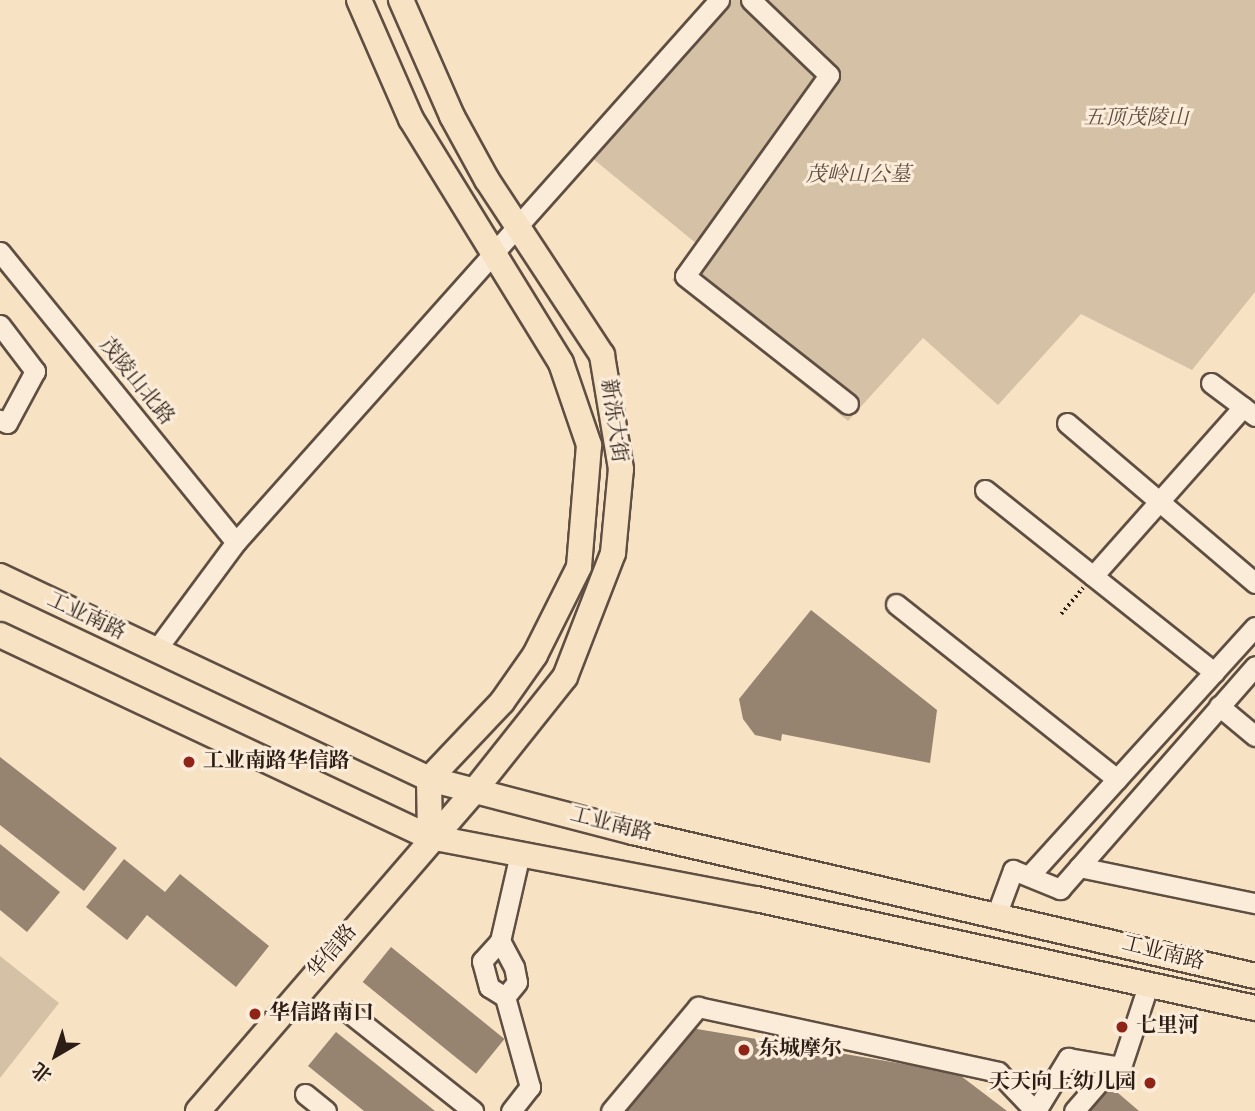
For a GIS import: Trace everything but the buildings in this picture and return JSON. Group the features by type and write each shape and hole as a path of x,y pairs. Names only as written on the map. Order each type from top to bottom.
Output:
{"main road":[{"name":"新泺大街","path":"359,0 411,119 561,362 589,445 579,567 535,655 502,702 429,779"},
{"name":"新泺大街","path":"401,0 452,116 517,226 602,355 621,469 613,553 565,677 475,790 430,837"},
{"name":"工业南路","path":"0,576 429,779 633,832 997,913 1255,976"},
{"name":"工业南路","path":"0,635 430,837 756,899 1255,1008"},
{"path":"429,779 430,837"},
{"name":"华信路","path":"198,1111 430,837"}],"street":[{"path":"156,650 236,542 719,0"},
{"path":"751,0 829,75 685,276 848,404"},
{"name":"茂陵山北路","path":"0,252 236,542"},
{"path":"0,325 35,370 7,424 0,420"},
{"path":"1093,576 1158,500 1249,411 1211,383"},
{"path":"1067,424 1255,583"},
{"path":"985,490 1214,672"},
{"path":"896,604 1117,779"},
{"path":"1029,876 1255,627"},
{"path":"997,913 1013,870 1060,889 1255,666"},
{"path":"1219,706 1255,736"},
{"path":"520,853 500,941 482,961 489,987 505,997 530,1087 516,1105 537,1111"},
{"path":"1079,867 1255,903"},
{"path":"500,941 517,982 505,997"},
{"path":"611,1111 698,1007 998,1072 1036,1110 1068,1058 1121,1067 1148,986"},
{"path":"347,1011 473,1111"},
{"path":"1074,1111 1113,1066"},
{"path":"305,1094 326,1111"}],"path":[{"path":"1061,614 1093,576"}],"green space":[{"name":"茂岭山公墓","path":"719,0 1255,0 1255,292 1192,370 1081,314 998,405 923,338 848,421 672,280 697,244 592,158"},
{"path":"0,956 59,1003 0,1078"}],"place":[{"name":"工业南路华信路","path":"189,762"},
{"name":"华信路南口","path":"255,1014"},
{"name":"七里河","path":"1122,1027"},
{"name":"东城摩尔","path":"744,1050"},
{"name":"天天向上幼儿园","path":"1150,1083"}],"park label":[{"name":"五顶茂陵山","path":"1136,119"}]}
